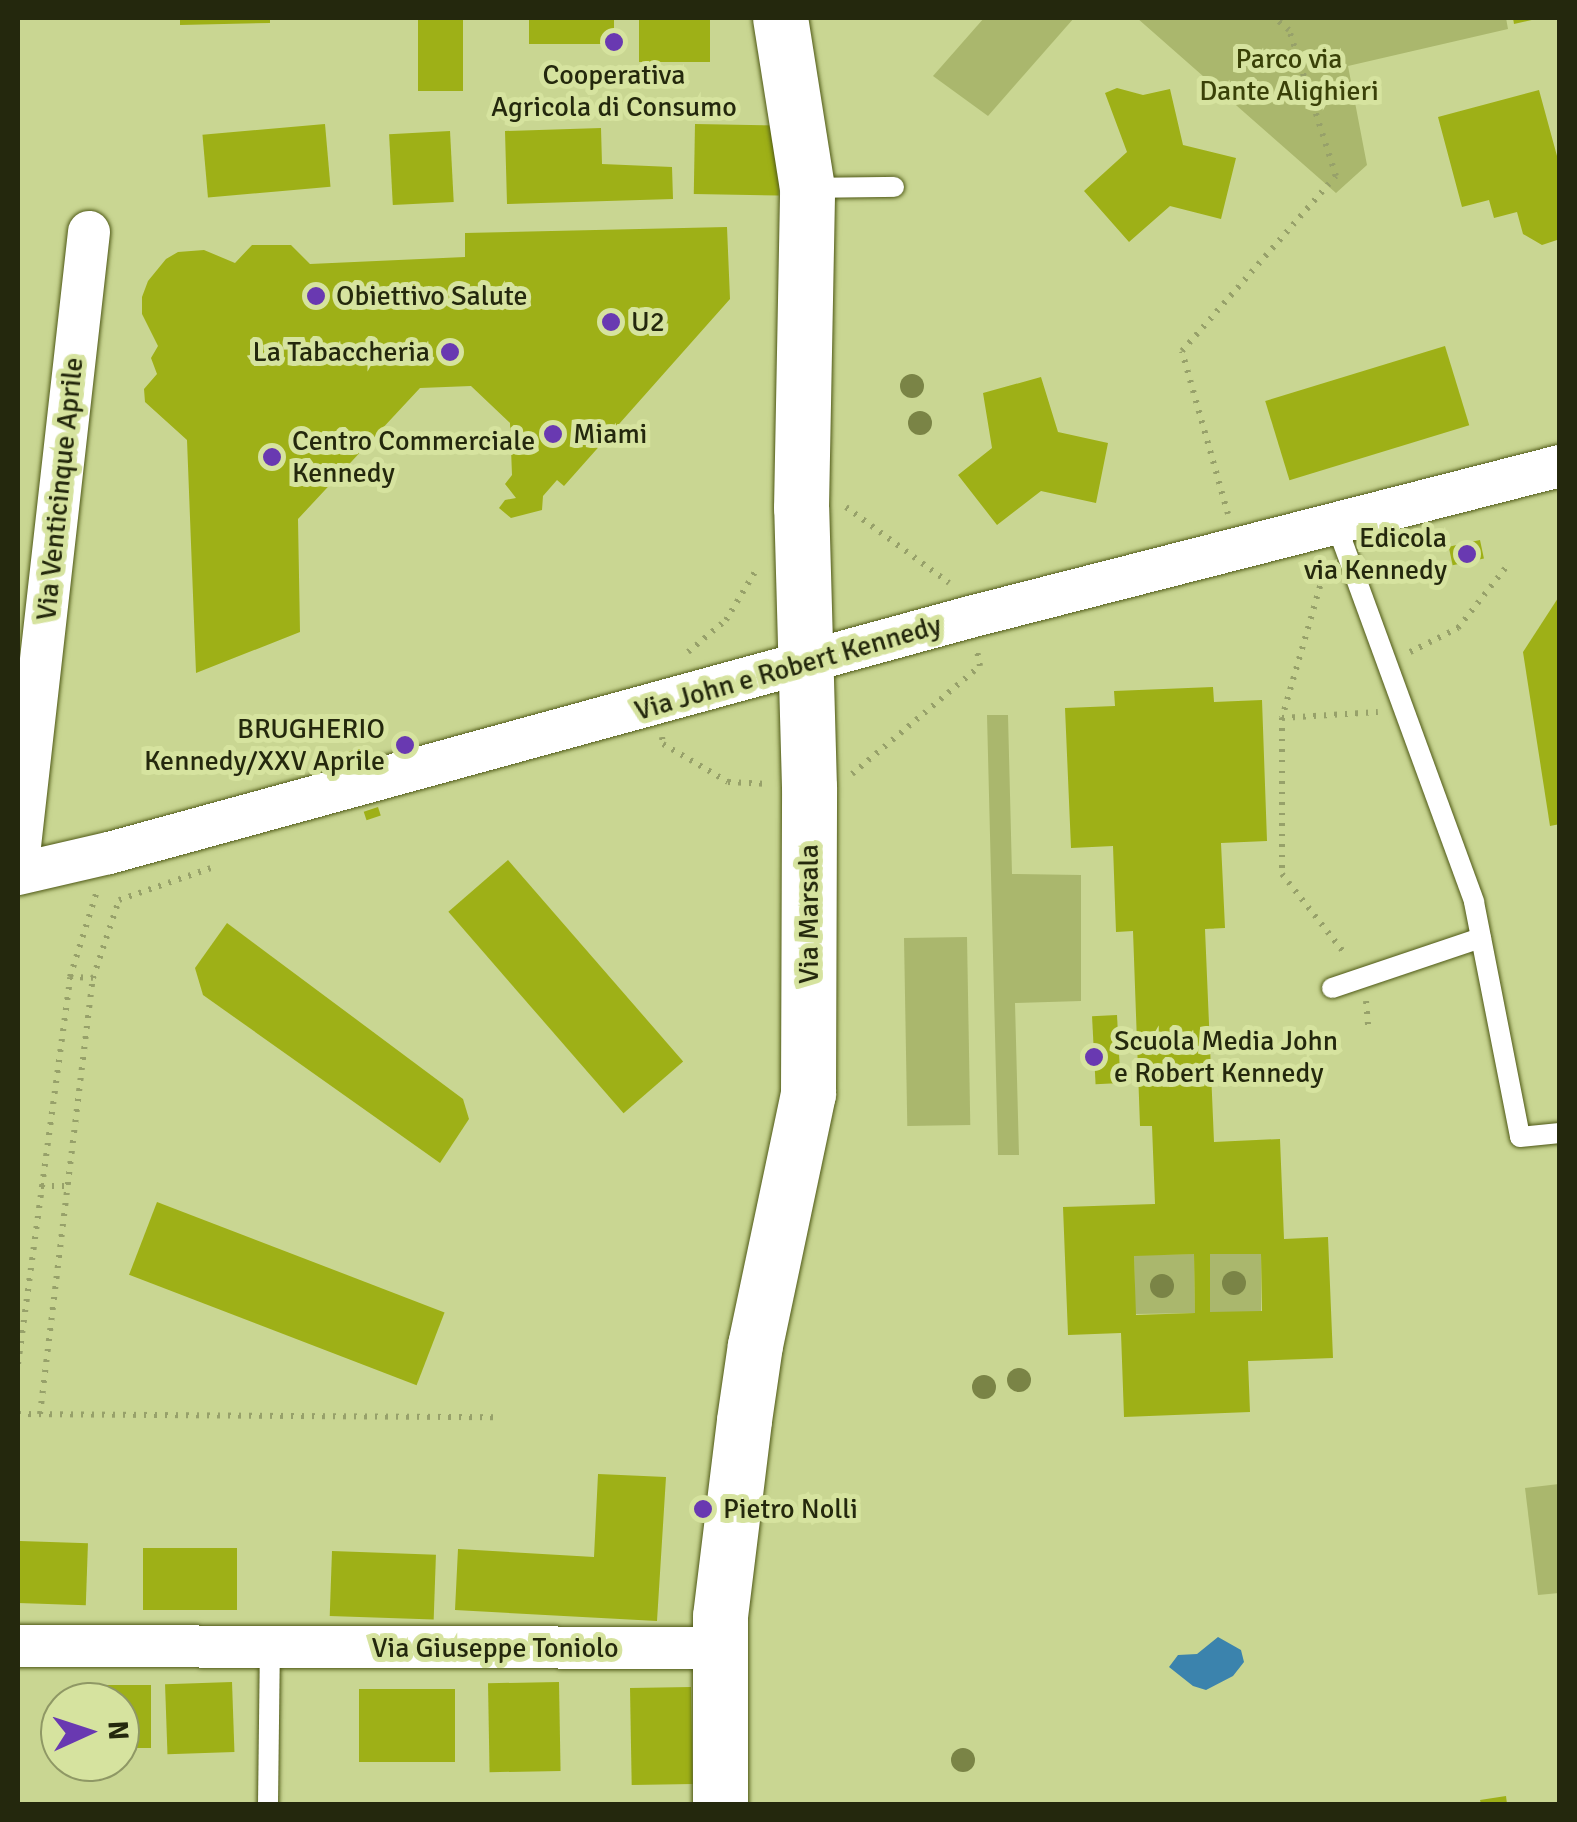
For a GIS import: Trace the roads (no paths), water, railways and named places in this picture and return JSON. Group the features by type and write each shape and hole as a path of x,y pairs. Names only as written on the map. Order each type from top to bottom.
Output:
{"main road":[{"name":"Via Marsala","path":"720,1804 720,1616 755,1345 808,1094 825,785 803,661 823,507 807,188 780,18"}],"street":[{"name":"Via Venticinque Aprile","path":"18,864 89,232"},
{"name":"Via John e Robert Kennedy","path":"18,874 659,725 803,661 1560,466"},
{"name":"Via Giuseppe Toniolo","path":"18,1646 720,1648"}],"lane":[{"path":"807,188 894,187"},
{"path":"1323,528 1387,664 1474,902 1520,1137 1560,1133"},
{"path":"1332,988 1482,938"},
{"path":"268,1804 270,1647"}],"water":[{"path":"1218,1637 1241,1650 1244,1662 1233,1676 1206,1690 1193,1686 1169,1667 1178,1655 1197,1654"}],"place":[{"name":"Cooperativa Agricola di Consumo","path":"614,42"},
{"name":"Obiettivo Salute","path":"316,296"},
{"name":"U2","path":"611,322"},
{"name":"La Tabaccheria","path":"450,352"},
{"name":"Miami","path":"553,434"},
{"name":"Centro Commerciale Kennedy","path":"272,457"},
{"name":"Edicola via Kennedy","path":"1467,554"},
{"name":"BRUGHERIO Kennedy/XXV Aprile","path":"405,745"},
{"name":"Scuola Media John e Robert Kennedy","path":"1094,1057"},
{"name":"Pietro Nolli","path":"703,1509"}],"park label":[{"name":"Parco via Dante Alighieri","path":"1289,75"}]}
